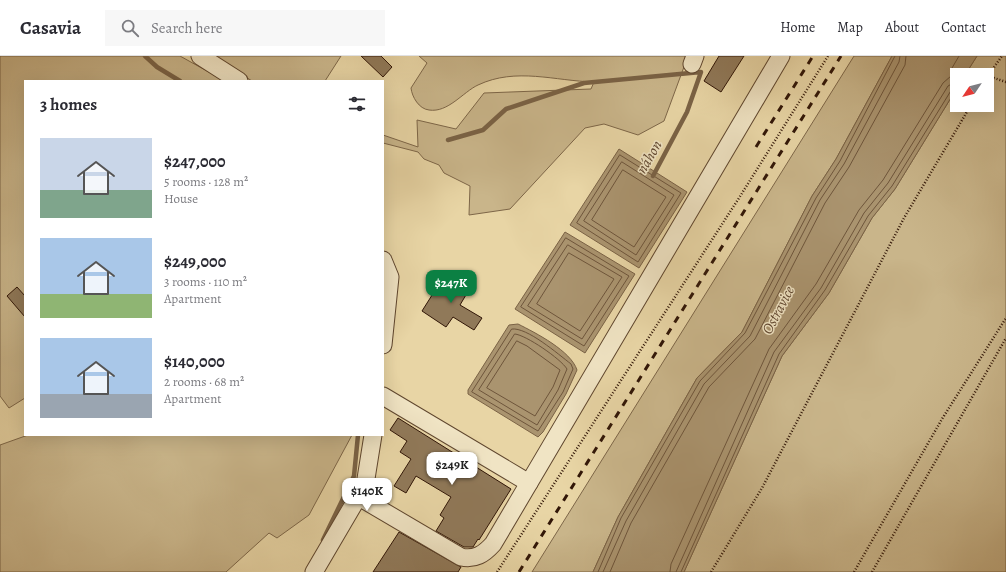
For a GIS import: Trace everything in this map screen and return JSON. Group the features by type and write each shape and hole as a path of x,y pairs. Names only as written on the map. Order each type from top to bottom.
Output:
{"street":[{"path":"200,56 237,80"},
{"path":"359,497 453,553 468,558 480,555 493,544 781,56"},
{"path":"384,262 388,268 390,277 384,335"},
{"path":"384,397 529,483"},
{"path":"314,572 365,485 373,436"}],"path":[{"path":"497,572 739,198 828,56"},
{"path":"994,68 1002,56"},
{"path":"994,78 1006,82"},
{"path":"711,572 762,488 904,218 967,112"},
{"path":"854,572 942,419 1006,318"},
{"path":"872,572 1006,338"}],"shaded area":[{"path":"0,56 180,56 223,80 24,80 24,399 9,408 0,396"},
{"path":"213,56 341,56 326,80 250,80"},
{"path":"419,56 688,56 664,121 638,135 604,124 585,128 510,209 469,215 470,186 444,173 439,165 424,159 418,152 384,143 384,135 418,147 417,120 456,129 484,93 591,89 594,82 536,76 507,77 478,85 449,105 436,110 429,110 419,105 411,88 427,63"},
{"path":"854,56 892,56 836,159 812,196 742,332 697,378 618,517 593,572 532,572"},
{"path":"977,56 1006,56 1006,572 684,572 782,356 829,293 872,218 895,189 950,99 950,112 994,112 994,68 969,68"},
{"path":"25,436 351,436 309,515 277,538 269,533 226,572 0,572 0,445"}],"water":[{"name":"Ostravice","path":"892,56 977,56 969,68 950,68 950,99 895,189 872,218 829,293 782,356 684,572 593,572 618,517 697,378 742,332 812,196 836,159"},
{"path":"619,149 687,192 639,268 570,225"},
{"path":"565,232 635,274 585,353 515,309"},
{"path":"518,324 560,349 568,356 577,370 566,394 543,432 538,437 468,394 468,390 509,325"}],"building":[{"path":"361,56 381,56 392,67 383,77"},
{"path":"719,56 744,56 721,92 704,81"},
{"path":"446,273 470,288 460,305 482,318 474,330 453,317 446,327 422,311"},
{"path":"17,287 24,295 24,316 7,296"},
{"path":"398,418 511,489 473,547 464,547 436,531 444,518 440,515 451,497 416,476 406,493 394,486 411,459 400,452 407,441 390,430"},
{"path":"399,532 461,567 458,572 373,572"}],"waterway":[{"path":"145,56 157,67 178,80"},
{"name":"náhon","path":"448,140 483,130 506,109 584,83 701,72 687,112 653,176"},
{"path":"323,540 354,476 358,436"}],"railway":[{"path":"756,147 813,56"},
{"path":"519,572 841,56"}]}
